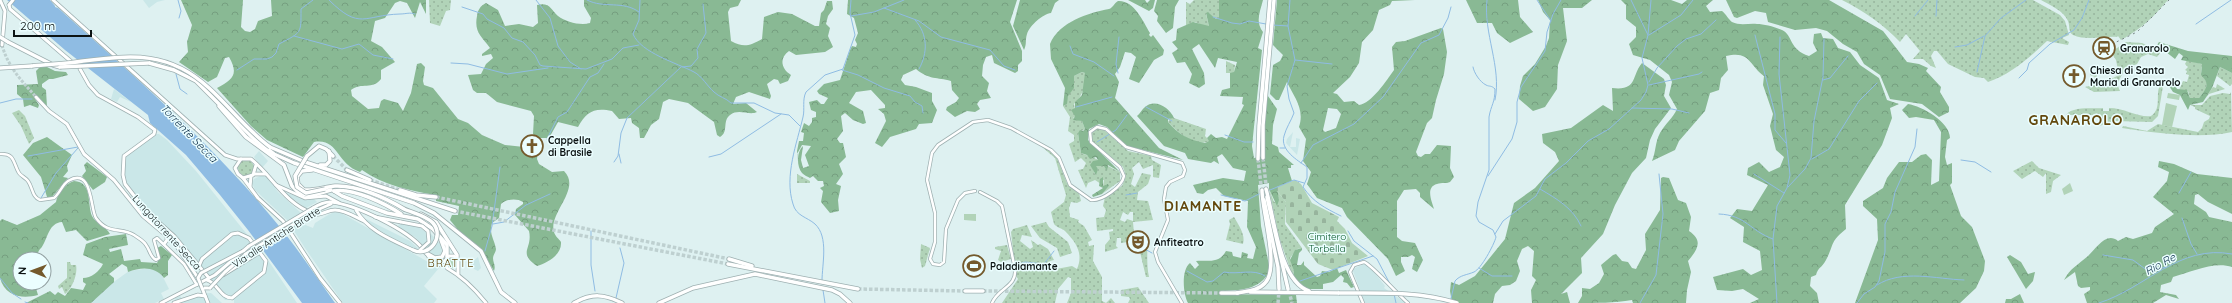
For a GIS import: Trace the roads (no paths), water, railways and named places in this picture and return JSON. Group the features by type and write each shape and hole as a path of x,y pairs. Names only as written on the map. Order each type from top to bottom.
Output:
{"highway":[{"path":"1270,0 1259,126 1261,158 1274,0"},
{"path":"0,37 53,65 60,67 141,63 158,65 174,70 192,79 217,101 254,139 281,162 286,168 292,186 298,193 308,196 336,186 351,188 426,216 436,222 457,255 457,259"},
{"path":"0,68 131,56 162,60 178,65 195,75 269,151 316,170 414,203 434,214 481,251 501,292 515,303"},
{"path":"325,190 306,193 296,187 295,176 307,156 317,147 324,147 333,156"},
{"path":"269,151 324,166 330,160 329,151"},
{"path":"294,158 455,211"},
{"path":"316,170 302,171 297,177 300,187 308,190 344,190 364,196 401,215"},
{"path":"347,170 370,180"},
{"path":"1264,187 1278,267 1279,289"},
{"path":"1264,187 1288,289"},
{"path":"1264,187 1286,267 1298,286 1312,292"},
{"path":"1237,292 1260,287 1267,281 1271,273 1273,261 1262,205 1264,187"},
{"path":"333,190 342,196 380,211 418,219 433,229 447,245 447,257"},
{"path":"400,190 416,195 436,197"},
{"path":"397,205 431,221 437,231 436,240 429,250 422,252 412,250"},
{"path":"426,253 438,258 442,257 445,251 442,240 433,229"},
{"path":"729,259 770,271"},
{"path":"728,264 858,289"},
{"path":"660,303 696,287 755,274 832,290 850,302"},
{"path":"965,291 983,291"},
{"path":"1221,293 1406,293 1428,296 1457,303"},
{"path":"574,303 586,297 598,295 607,296 622,303"}],"main road":[{"path":"0,0 4,5 5,11 2,45"},
{"path":"4,5 9,4 13,0"},
{"path":"53,0 225,155 248,158 255,163 296,204 313,214 323,214 335,210 353,214 356,210"},
{"path":"9,4 10,9 74,64"},
{"path":"5,11 10,9"},
{"name":"Lungotorrente Secca","path":"80,69 89,85 97,95 138,116 155,130 154,134 150,138 124,156 123,175 125,184 146,211 174,236 208,279 224,296 234,297 265,271 266,262 260,252"},
{"path":"36,98 49,112 67,124 84,154 105,170 134,206 173,241 198,278 208,303"},
{"path":"241,158 235,168 238,174 283,221 320,278 340,303"},
{"path":"250,187 256,169 255,163"},
{"path":"243,178 253,175 266,174"},
{"path":"275,184 300,197 306,198 326,196 371,216 411,237 435,264 445,266 453,270 472,285 486,303"},
{"path":"198,278 202,273 243,251 322,203 343,204"},
{"name":"Via alle Antiche Bratte","path":"205,296 222,276 245,255 314,209"},
{"path":"356,210 364,221"},
{"path":"342,211 364,221 390,239 412,250 422,250 427,246 430,239 428,231 422,226 371,216"},
{"path":"200,268 202,260 232,234 245,234 260,252"},
{"path":"164,244 167,240 167,235"},
{"path":"167,240 173,241"},
{"path":"161,303 208,279 240,255 243,251"},
{"name":"Via alle Antiche Bratte","path":"222,276 260,252"},
{"path":"190,255 197,260 202,260"},
{"path":"240,255 245,255"},
{"path":"445,266 447,257 451,256 457,259 458,274"},
{"path":"435,264 445,261"},
{"path":"453,270 457,267"},
{"path":"202,288 210,289"},
{"path":"174,303 198,295 205,296"}],"street":[{"path":"975,191 965,193 958,200 946,229 944,260 940,265 933,264 930,256 935,242 935,213 927,180 932,153 938,145 973,122 988,120 1007,126 1051,150 1060,158 1070,184 1091,200 1105,195 1120,185 1124,176 1120,167 1091,142 1090,132 1096,127 1106,128 1126,148 1184,164 1185,170 1183,176 1170,182 1166,187 1164,200 1169,219 1155,252 1158,262 1182,303"},
{"path":"0,154 6,154 14,159 18,172 29,182 37,199 52,199 67,182 81,180 92,193 94,211 100,222 116,232 136,236 146,245 155,260 159,258 154,239 157,238 184,264 197,285"},
{"path":"980,192 997,201 1002,206 1015,269 1015,277 1012,283 996,294 992,303"},
{"path":"1363,303 1350,275 1351,268 1362,262 1369,264 1390,287 1408,303"}],"water":[{"name":"Torrente Secca","path":"7,0 50,0 55,7 58,8 142,84 224,163 249,191 290,240 335,303 302,303 220,195 186,155 150,123 148,115 65,50"}],"waterway":[{"path":"178,0 181,11 179,18"},
{"path":"237,70 254,59 267,59 272,57 276,53 279,44 292,37 299,31 301,23 301,9 313,0"},
{"path":"329,0 339,10 356,18 363,19 388,15 415,14"},
{"path":"536,0 550,18 558,46 570,62 581,69"},
{"path":"587,0 593,3 627,6 639,12"},
{"path":"640,0 639,20 633,34 637,41 644,47 660,57 697,74 711,90 731,103 754,103 775,113 789,115 800,126"},
{"path":"822,281 824,251 822,236 815,224 799,214 794,208 790,182 792,160 803,117 804,98 806,92 825,75 843,69 855,35 850,13 851,0"},
{"path":"851,16 874,12 904,0"},
{"path":"1290,0 1288,26 1295,60 1287,86 1289,99 1294,113 1284,136 1284,146 1290,154 1307,167 1307,178 1303,187 1311,197 1341,216"},
{"path":"1487,0 1486,12 1496,75 1497,88 1495,100"},
{"path":"1537,0 1551,21"},
{"path":"1488,176 1512,139 1517,122 1517,102 1521,87 1545,51 1547,32 1553,14 1561,0"},
{"path":"1631,0 1648,35"},
{"path":"1495,234 1503,221 1536,196 1545,179 1566,163 1588,141 1609,129 1641,100 1648,85 1642,58 1648,35 1651,0"},
{"path":"1649,35 1681,15 1693,0"},
{"path":"1915,16 1928,0"},
{"path":"1936,16 1937,0"},
{"path":"1977,72 1985,36 2001,18 2026,0"},
{"path":"2019,78 2027,70 2029,63 2050,44 2074,30 2082,18 2089,0"},
{"path":"2196,24 2231,0"},
{"path":"682,67 691,66 698,58 697,49 706,33 703,4"},
{"path":"462,7 483,14 487,19 504,28 512,38 523,42 535,55 540,65 543,66 586,69 612,59 623,48 639,45"},
{"path":"1301,163 1313,145 1354,124 1383,97 1421,43 1439,35 1448,18 1451,7"},
{"path":"884,8 919,21 941,37 990,50 1004,66 1015,70"},
{"path":"1213,17 1232,23 1240,24 1249,21 1266,24"},
{"path":"915,20 922,31 925,44 924,57 919,69"},
{"path":"1649,82 1657,68 1677,46 1686,39 1701,34 1716,20"},
{"path":"1273,25 1288,26"},
{"path":"1755,35 1775,114 1775,130 1786,143"},
{"path":"294,36 342,49 359,44 373,55 393,59"},
{"path":"1955,47 1967,45 1984,36"},
{"path":"1118,73 1116,64 1119,37"},
{"path":"1777,303 1773,239 1777,206 1787,188 1790,175 1779,74 1780,37"},
{"path":"1788,187 1805,169 1811,158 1814,121 1823,77 1824,39"},
{"path":"1070,46 1073,54 1094,62 1114,76"},
{"path":"1823,80 1830,78 1848,56"},
{"path":"1295,60 1332,64"},
{"path":"451,63 468,64 507,74 548,68"},
{"path":"547,139 558,117 567,112 590,77 598,73 604,64"},
{"path":"614,162 618,156 621,133 627,118 681,67"},
{"path":"1450,303 1455,281 1461,276 1477,270 1487,256 1496,237 1493,230 1479,222 1476,216 1478,202 1489,170 1489,117 1495,89 1482,82 1476,75 1473,67"},
{"path":"842,70 858,75 884,88 910,96 915,102 922,106 923,113"},
{"path":"1649,85 1699,74 1702,72"},
{"path":"176,74 180,89 187,94"},
{"path":"1812,159 1829,149 1859,101 1877,83"},
{"path":"1076,107 1112,97"},
{"path":"0,103 16,99 32,99"},
{"path":"1146,107 1172,121"},
{"path":"1632,108 1672,109 1689,113"},
{"path":"709,157 721,154 781,114"},
{"path":"1097,142 1116,130 1127,115"},
{"path":"1857,303 1864,294 1875,287 1879,281 1885,252 1885,224 1891,212 1895,192 1915,147 1917,129"},
{"path":"1225,135 1244,142 1253,142"},
{"path":"28,156 78,147"},
{"path":"41,198 56,173 78,148"},
{"path":"1280,148 1285,148"},
{"path":"619,154 621,163"},
{"path":"1961,160 1975,162 1991,172"},
{"path":"485,251 492,226 500,167"},
{"path":"2179,193 2191,172"},
{"path":"1640,303 1656,275 1663,214 1659,174"},
{"path":"1754,174 1784,193"},
{"path":"1270,190 1294,180 1304,183"},
{"path":"1540,189 1569,209 1574,214 1581,226"},
{"path":"1126,195 1137,193"},
{"path":"493,224 504,222 526,205 550,194"},
{"path":"1221,195 1245,201 1259,194"},
{"path":"1719,214 1736,217 1765,236 1773,239"},
{"path":"2182,218 2191,244 2197,254"},
{"path":"591,231 591,265 595,291"},
{"path":"1348,231 1354,241 1377,259 1390,284"},
{"path":"616,298 624,263 620,248"},
{"path":"1143,248 1152,253"},
{"path":"1019,264 1025,262 1044,264 1054,251"},
{"name":"Rio Re","path":"2099,303 2132,288 2163,269 2195,255 2213,253 2232,254"},
{"path":"2103,255 2133,260 2148,271 2166,267"},
{"path":"1300,281 1373,256"},
{"path":"1479,268 1492,276 1512,276"},
{"path":"1187,271 1207,282 1213,281 1224,272 1256,272 1265,276"},
{"path":"1877,285 1897,277 1908,276 1964,280"},
{"path":"0,278 12,293 21,299"},
{"path":"823,290 825,303"},
{"path":"1394,294 1396,303"}],"tunnel":[{"path":"2,45 11,67 36,97"},
{"path":"333,156 347,170"},
{"path":"1263,158 1266,185"},
{"path":"1258,159 1261,185"},
{"path":"370,180 400,190"},
{"path":"436,197 729,259"},
{"path":"455,211 728,264"},
{"path":"858,289 965,291"},
{"path":"1278,303 1279,290"},
{"path":"983,291 1221,293"},
{"path":"1289,291 1292,303"}],"railway":[{"path":"2106,47 2137,32 2169,0"}],"place":[{"name":"Granarolo","path":"2104,48"},
{"name":"Chiesa di Santa Maria di Granarolo","path":"2074,76"},
{"name":"Cappella di Brasile","path":"532,146"},
{"name":"Anfiteatro","path":"1138,242"},
{"name":"Paladiamante","path":"974,266"}],"district":[{"name":"GRANAROLO","path":"2076,120"},
{"name":"DIAMANTE","path":"1203,206"},
{"name":"BRATTE","path":"451,263"}],"park label":[{"name":"Cimitero Torbella","path":"1327,242"}]}
